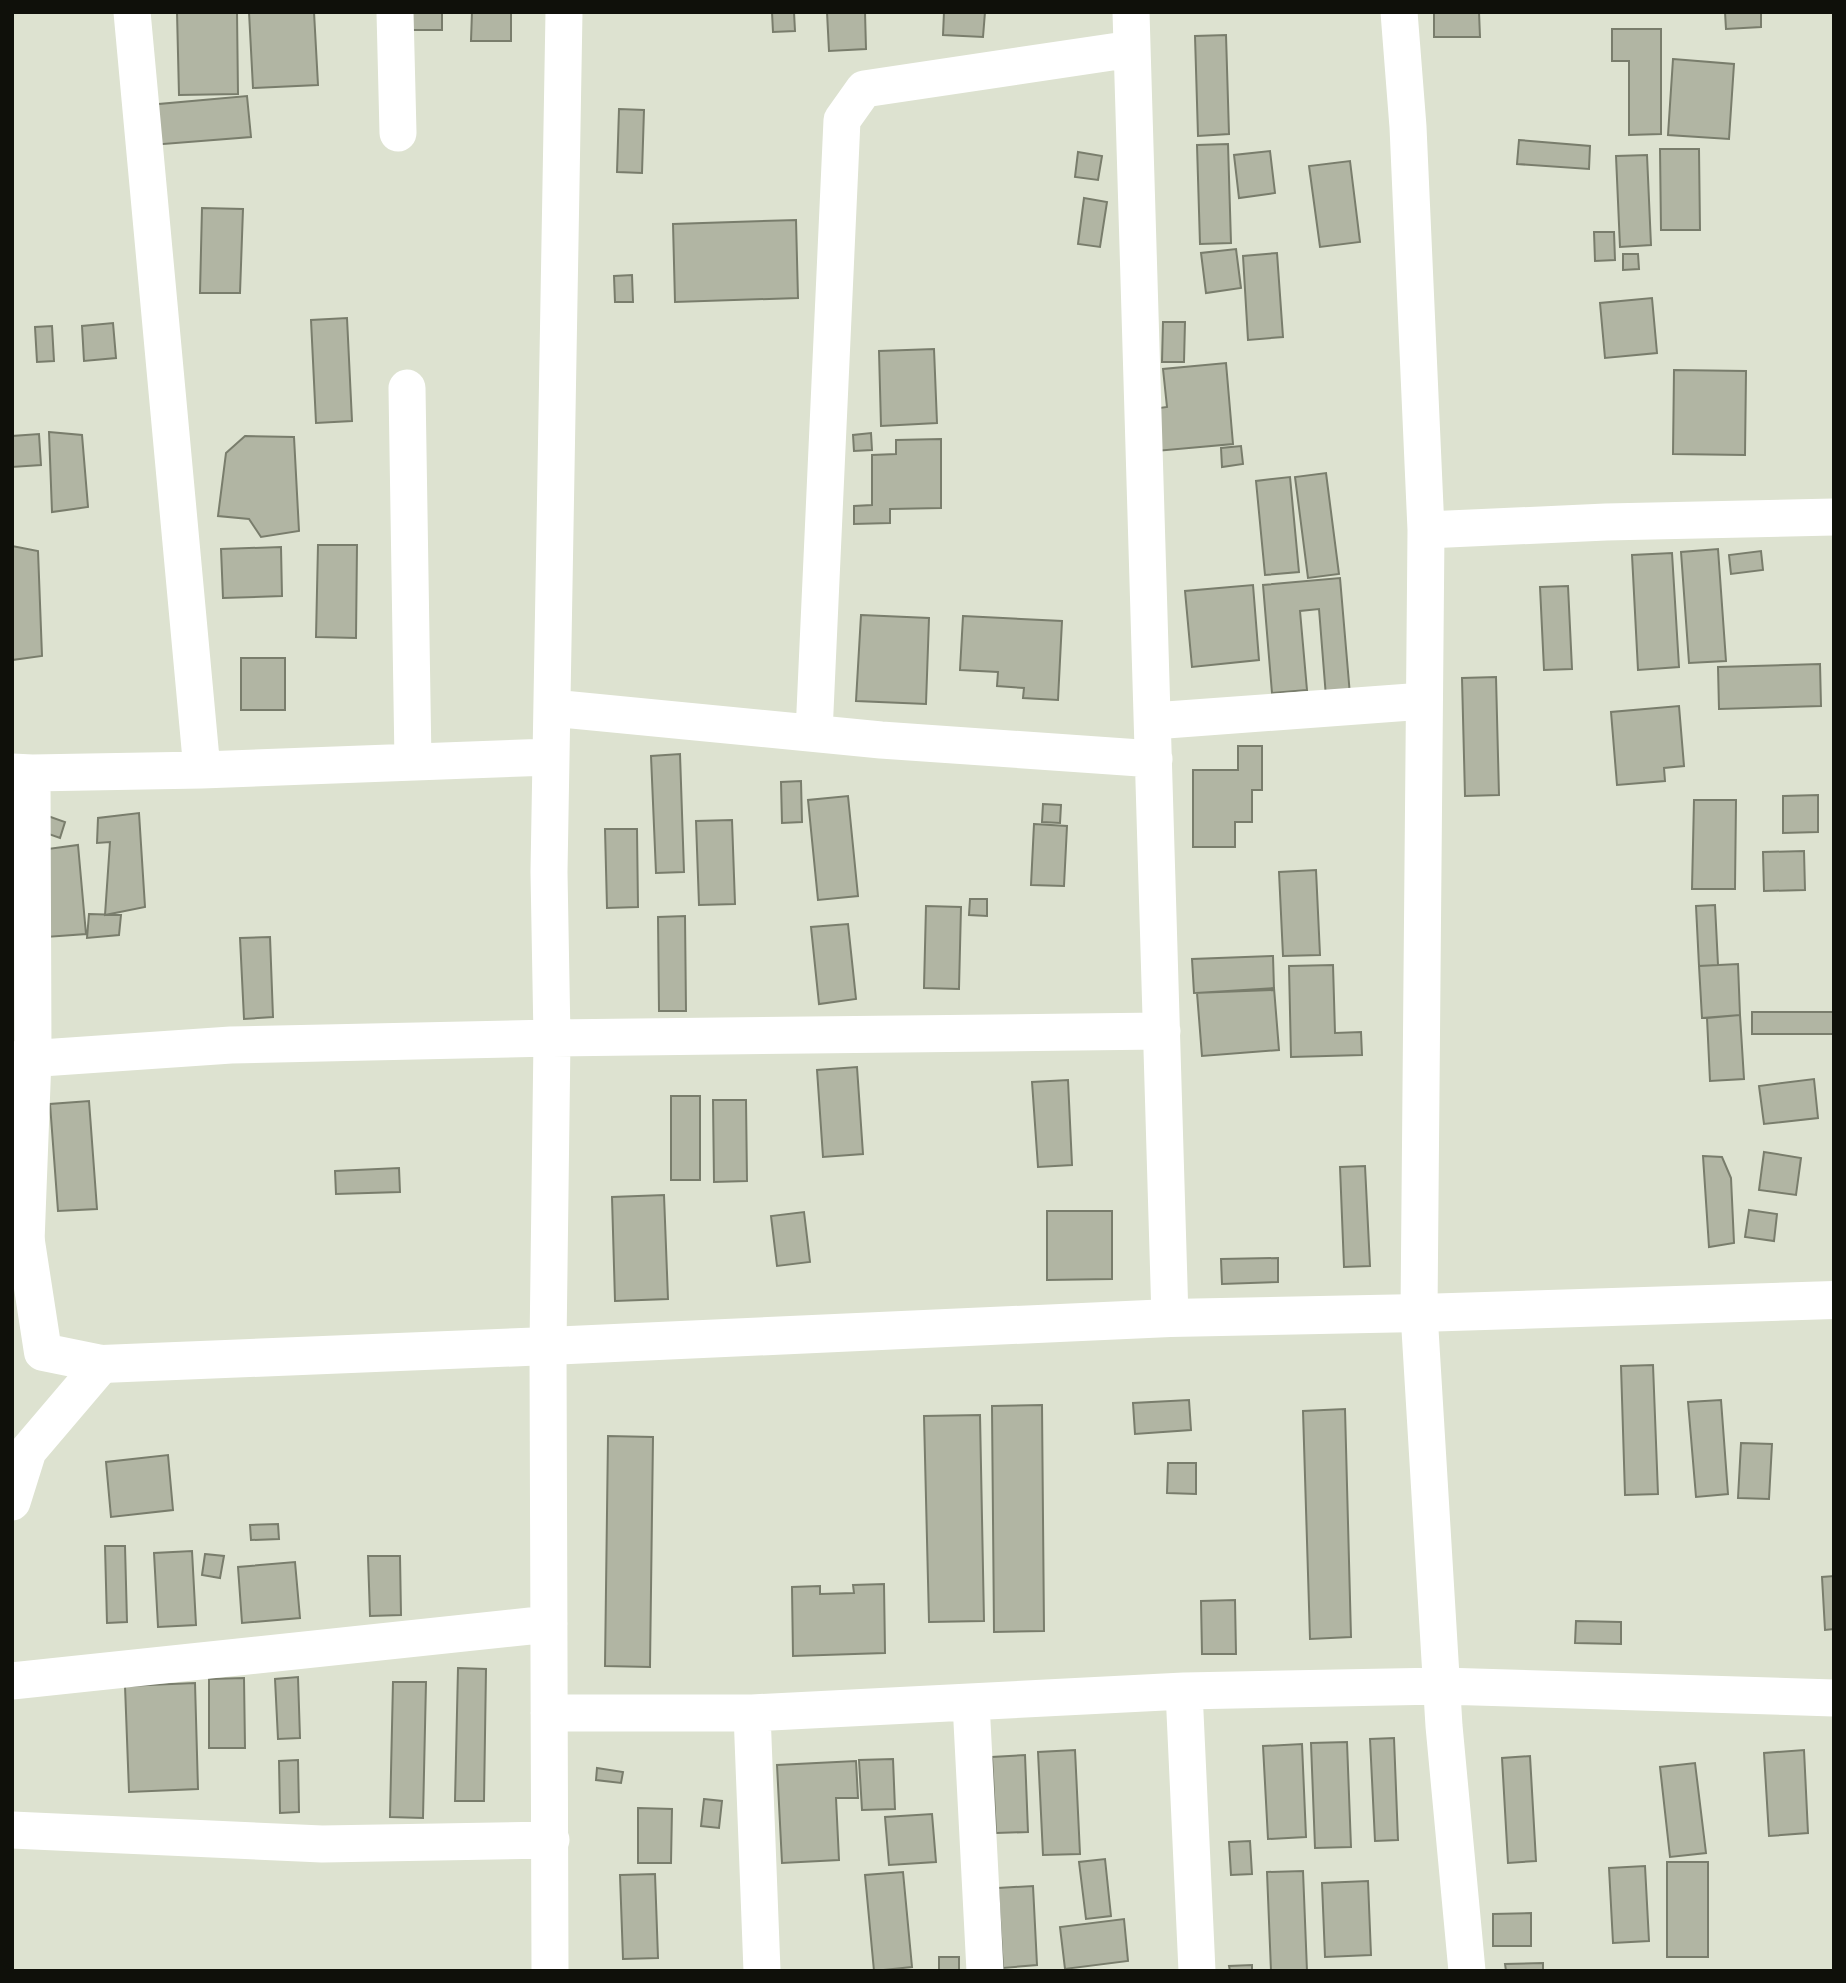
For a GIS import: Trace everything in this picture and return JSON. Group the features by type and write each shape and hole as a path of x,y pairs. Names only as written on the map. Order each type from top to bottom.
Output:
{"street":[{"path":"132,12 202,770"},
{"path":"394,12 398,133"},
{"path":"550,1971 550,872 564,12"},
{"path":"1131,12 1170,1318"},
{"path":"1399,12 1408,127 1426,530 1419,1313 1444,1726 1467,1971"},
{"path":"814,733 842,120 864,89 1132,49"},
{"path":"407,388 413,762"},
{"path":"1426,530 1606,522 1834,517"},
{"path":"1153,722 1424,701"},
{"path":"552,708 881,740 1154,760"},
{"path":"551,757 202,770 22,773 23,1059 19,1241 43,1352 102,1364 1170,1318 1834,1300"},
{"path":"23,1059 231,1045 552,1038 1162,1031"},
{"path":"12,1502 28,1451 102,1364"},
{"path":"12,1681 548,1624"},
{"path":"549,1713 752,1713 1184,1691 1442,1686 1834,1699"},
{"path":"1184,1691 1197,1971"},
{"path":"971,1703 985,1971"},
{"path":"752,1713 762,1971"},
{"path":"12,1830 322,1844 551,1840"}],"building":[{"path":"177,12 237,12 238,94 179,95"},
{"path":"249,12 314,12 318,85 253,88"},
{"path":"408,12 442,12 442,30 407,30"},
{"path":"472,12 511,12 511,41 471,41"},
{"path":"772,12 794,12 795,31 773,32"},
{"path":"827,12 865,12 866,49 829,51"},
{"path":"944,12 985,12 983,37 943,35"},
{"path":"1434,12 1479,12 1480,37 1434,37"},
{"path":"1725,12 1761,12 1761,27 1726,29"},
{"path":"1612,29 1661,29 1661,134 1629,135 1629,61 1612,61"},
{"path":"1226,35 1229,134 1198,136 1195,36"},
{"path":"1673,59 1734,64 1729,139 1668,135"},
{"path":"247,96 251,137 151,145 148,105"},
{"path":"619,109 644,110 642,173 617,172"},
{"path":"1519,140 1590,146 1589,169 1517,164"},
{"path":"1228,144 1231,243 1200,244 1197,145"},
{"path":"1660,149 1699,149 1700,230 1661,230"},
{"path":"1270,151 1275,193 1239,198 1234,155"},
{"path":"1078,152 1102,156 1098,180 1075,177"},
{"path":"1647,155 1651,245 1620,247 1616,156"},
{"path":"1350,161 1360,242 1320,247 1309,166"},
{"path":"1084,198 1107,202 1100,247 1078,244"},
{"path":"202,208 243,209 240,293 200,293"},
{"path":"796,220 798,298 675,302 673,224"},
{"path":"1594,232 1614,232 1615,260 1595,261"},
{"path":"1236,249 1241,288 1206,293 1201,253"},
{"path":"1277,253 1283,337 1248,340 1243,256"},
{"path":"1623,254 1638,254 1639,269 1623,270"},
{"path":"632,275 633,302 615,302 614,276"},
{"path":"1652,298 1657,353 1605,358 1600,303"},
{"path":"347,318 352,421 316,423 311,320"},
{"path":"1163,322 1185,322 1184,362 1162,362"},
{"path":"113,323 116,358 84,361 82,326"},
{"path":"52,326 54,361 37,362 35,327"},
{"path":"934,349 937,423 881,426 879,351"},
{"path":"1226,363 1233,444 1156,451 1152,409 1167,407 1163,369"},
{"path":"1674,370 1746,371 1745,455 1673,454"},
{"path":"49,432 82,435 88,507 52,512"},
{"path":"871,433 872,450 854,451 853,435"},
{"path":"39,434 41,465 12,467 12,436"},
{"path":"245,436 294,437 299,531 261,537 249,519 218,516 226,453"},
{"path":"941,439 941,508 890,509 890,523 854,524 854,506 872,505 872,455 896,454 896,440"},
{"path":"1241,446 1243,464 1222,467 1221,448"},
{"path":"1326,473 1339,574 1308,578 1295,477"},
{"path":"1290,477 1299,572 1265,575 1256,481"},
{"path":"318,545 357,545 356,638 316,637"},
{"path":"12,546 38,551 42,656 12,660"},
{"path":"281,547 282,596 223,598 221,549"},
{"path":"1718,549 1726,661 1689,663 1681,552"},
{"path":"1761,551 1763,570 1731,574 1729,555"},
{"path":"1672,553 1679,667 1638,670 1632,555"},
{"path":"1340,578 1350,695 1326,697 1319,609 1300,611 1307,690 1272,693 1263,585"},
{"path":"1253,585 1259,660 1192,667 1185,591"},
{"path":"1568,586 1572,669 1544,670 1540,587"},
{"path":"861,615 929,618 926,704 856,701"},
{"path":"963,616 1062,621 1058,700 1023,698 1024,688 997,686 998,672 960,670"},
{"path":"241,658 285,658 285,710 241,710"},
{"path":"1820,664 1821,706 1719,709 1718,667"},
{"path":"1496,677 1499,795 1465,796 1462,678"},
{"path":"1679,706 1684,766 1664,768 1665,781 1617,785 1611,712"},
{"path":"1238,746 1262,746 1262,790 1252,790 1252,822 1235,822 1235,847 1193,847 1193,770 1238,770"},
{"path":"680,754 684,872 656,873 651,756"},
{"path":"801,781 802,822 782,823 781,782"},
{"path":"1818,795 1818,832 1783,833 1783,796"},
{"path":"848,796 858,896 818,900 808,800"},
{"path":"1694,800 1736,800 1735,889 1692,889"},
{"path":"1043,804 1061,805 1060,823 1042,822"},
{"path":"139,813 145,907 105,915 110,842 97,843 98,818"},
{"path":"45,815 65,822 60,838 40,831"},
{"path":"732,820 735,904 699,905 696,821"},
{"path":"1034,824 1067,826 1064,886 1031,885"},
{"path":"605,829 637,829 638,907 607,908"},
{"path":"78,845 86,934 46,937 40,850"},
{"path":"1804,851 1805,890 1764,891 1763,852"},
{"path":"1316,870 1320,955 1283,956 1279,872"},
{"path":"970,899 987,899 987,916 969,915"},
{"path":"1715,905 1718,965 1699,966 1696,906"},
{"path":"926,906 961,907 959,989 924,988"},
{"path":"89,914 121,915 119,935 87,938"},
{"path":"685,916 686,1011 659,1011 658,917"},
{"path":"848,924 856,999 819,1004 811,927"},
{"path":"270,937 273,1017 244,1019 240,938"},
{"path":"1273,956 1274,990 1194,993 1192,959"},
{"path":"1738,964 1740,1015 1702,1018 1699,966"},
{"path":"1333,965 1335,1033 1361,1032 1362,1055 1291,1057 1289,966"},
{"path":"1274,988 1279,1050 1202,1056 1197,993"},
{"path":"1752,1012 1834,1012 1834,1034 1752,1034"},
{"path":"1740,1015 1744,1079 1710,1081 1707,1018"},
{"path":"857,1067 863,1154 823,1157 817,1070"},
{"path":"1814,1079 1818,1118 1764,1124 1759,1086"},
{"path":"1068,1080 1072,1165 1038,1167 1032,1082"},
{"path":"671,1096 700,1096 700,1180 671,1180"},
{"path":"713,1100 746,1100 747,1181 714,1182"},
{"path":"89,1101 97,1209 58,1211 50,1104"},
{"path":"1764,1152 1801,1158 1796,1195 1759,1190"},
{"path":"1703,1156 1722,1157 1731,1178 1734,1243 1709,1247"},
{"path":"1365,1166 1370,1266 1344,1267 1340,1167"},
{"path":"399,1168 400,1192 336,1194 335,1171"},
{"path":"664,1195 668,1299 615,1301 612,1197"},
{"path":"1749,1210 1777,1214 1774,1241 1745,1237"},
{"path":"1047,1211 1112,1211 1112,1279 1047,1280"},
{"path":"804,1212 810,1262 777,1266 771,1216"},
{"path":"1278,1258 1278,1282 1222,1284 1221,1259"},
{"path":"1653,1365 1658,1494 1625,1495 1621,1366"},
{"path":"1189,1400 1191,1430 1135,1434 1133,1403"},
{"path":"1721,1400 1728,1494 1696,1497 1688,1402"},
{"path":"1042,1405 1044,1631 994,1632 992,1406"},
{"path":"1345,1409 1351,1637 1310,1639 1303,1411"},
{"path":"980,1415 984,1621 929,1622 924,1416"},
{"path":"608,1436 653,1437 650,1667 605,1666"},
{"path":"1741,1443 1772,1444 1769,1499 1738,1498"},
{"path":"168,1455 173,1510 111,1517 106,1462"},
{"path":"1168,1463 1196,1463 1196,1494 1167,1493"},
{"path":"278,1524 279,1539 251,1540 250,1525"},
{"path":"105,1546 125,1546 127,1622 107,1623"},
{"path":"192,1551 196,1625 158,1627 154,1553"},
{"path":"205,1554 224,1556 220,1578 202,1575"},
{"path":"368,1556 400,1556 401,1615 370,1616"},
{"path":"295,1562 300,1618 242,1623 238,1567"},
{"path":"1834,1576 1834,1629 1825,1630 1822,1577"},
{"path":"884,1584 885,1653 793,1656 792,1587 820,1586 820,1594 854,1593 853,1585"},
{"path":"1235,1600 1236,1654 1202,1654 1201,1601"},
{"path":"1576,1621 1621,1622 1621,1644 1575,1643"},
{"path":"458,1668 486,1669 484,1801 455,1801"},
{"path":"298,1677 300,1738 278,1739 275,1679"},
{"path":"244,1678 245,1748 209,1748 209,1679"},
{"path":"393,1682 426,1682 423,1818 390,1817"},
{"path":"195,1683 198,1789 129,1792 125,1686"},
{"path":"1394,1738 1398,1840 1375,1841 1370,1739"},
{"path":"1347,1742 1351,1847 1315,1848 1311,1743"},
{"path":"1302,1744 1306,1837 1268,1839 1263,1746"},
{"path":"1075,1750 1080,1854 1043,1855 1038,1752"},
{"path":"1804,1750 1808,1833 1769,1836 1764,1753"},
{"path":"1025,1755 1028,1832 996,1833 992,1757"},
{"path":"1530,1756 1536,1861 1508,1863 1502,1758"},
{"path":"893,1759 895,1809 862,1810 859,1760"},
{"path":"298,1760 299,1812 280,1813 279,1761"},
{"path":"856,1761 858,1798 836,1798 839,1860 782,1863 777,1765"},
{"path":"1695,1763 1706,1853 1670,1857 1660,1767"},
{"path":"597,1768 623,1772 621,1783 596,1780"},
{"path":"704,1799 722,1801 719,1828 701,1826"},
{"path":"638,1808 672,1809 671,1863 638,1863"},
{"path":"932,1814 936,1862 889,1865 885,1817"},
{"path":"1250,1841 1252,1874 1231,1875 1229,1842"},
{"path":"1105,1859 1111,1916 1086,1919 1079,1862"},
{"path":"1667,1862 1708,1862 1708,1957 1667,1957"},
{"path":"1645,1866 1649,1941 1613,1943 1609,1868"},
{"path":"1303,1871 1307,1971 1271,1971 1267,1872"},
{"path":"903,1872 912,1967 874,1971 865,1875"},
{"path":"655,1874 658,1958 623,1959 620,1875"},
{"path":"1368,1881 1371,1955 1325,1957 1322,1883"},
{"path":"1033,1886 1037,1965 1003,1968 998,1888"},
{"path":"1531,1913 1531,1946 1493,1946 1493,1914"},
{"path":"1124,1919 1128,1961 1065,1969 1060,1927"},
{"path":"939,1957 959,1957 959,1971 939,1971"},
{"path":"1543,1963 1543,1971 1506,1971 1505,1964"},
{"path":"1252,1965 1252,1971 1230,1971 1229,1966"}]}
